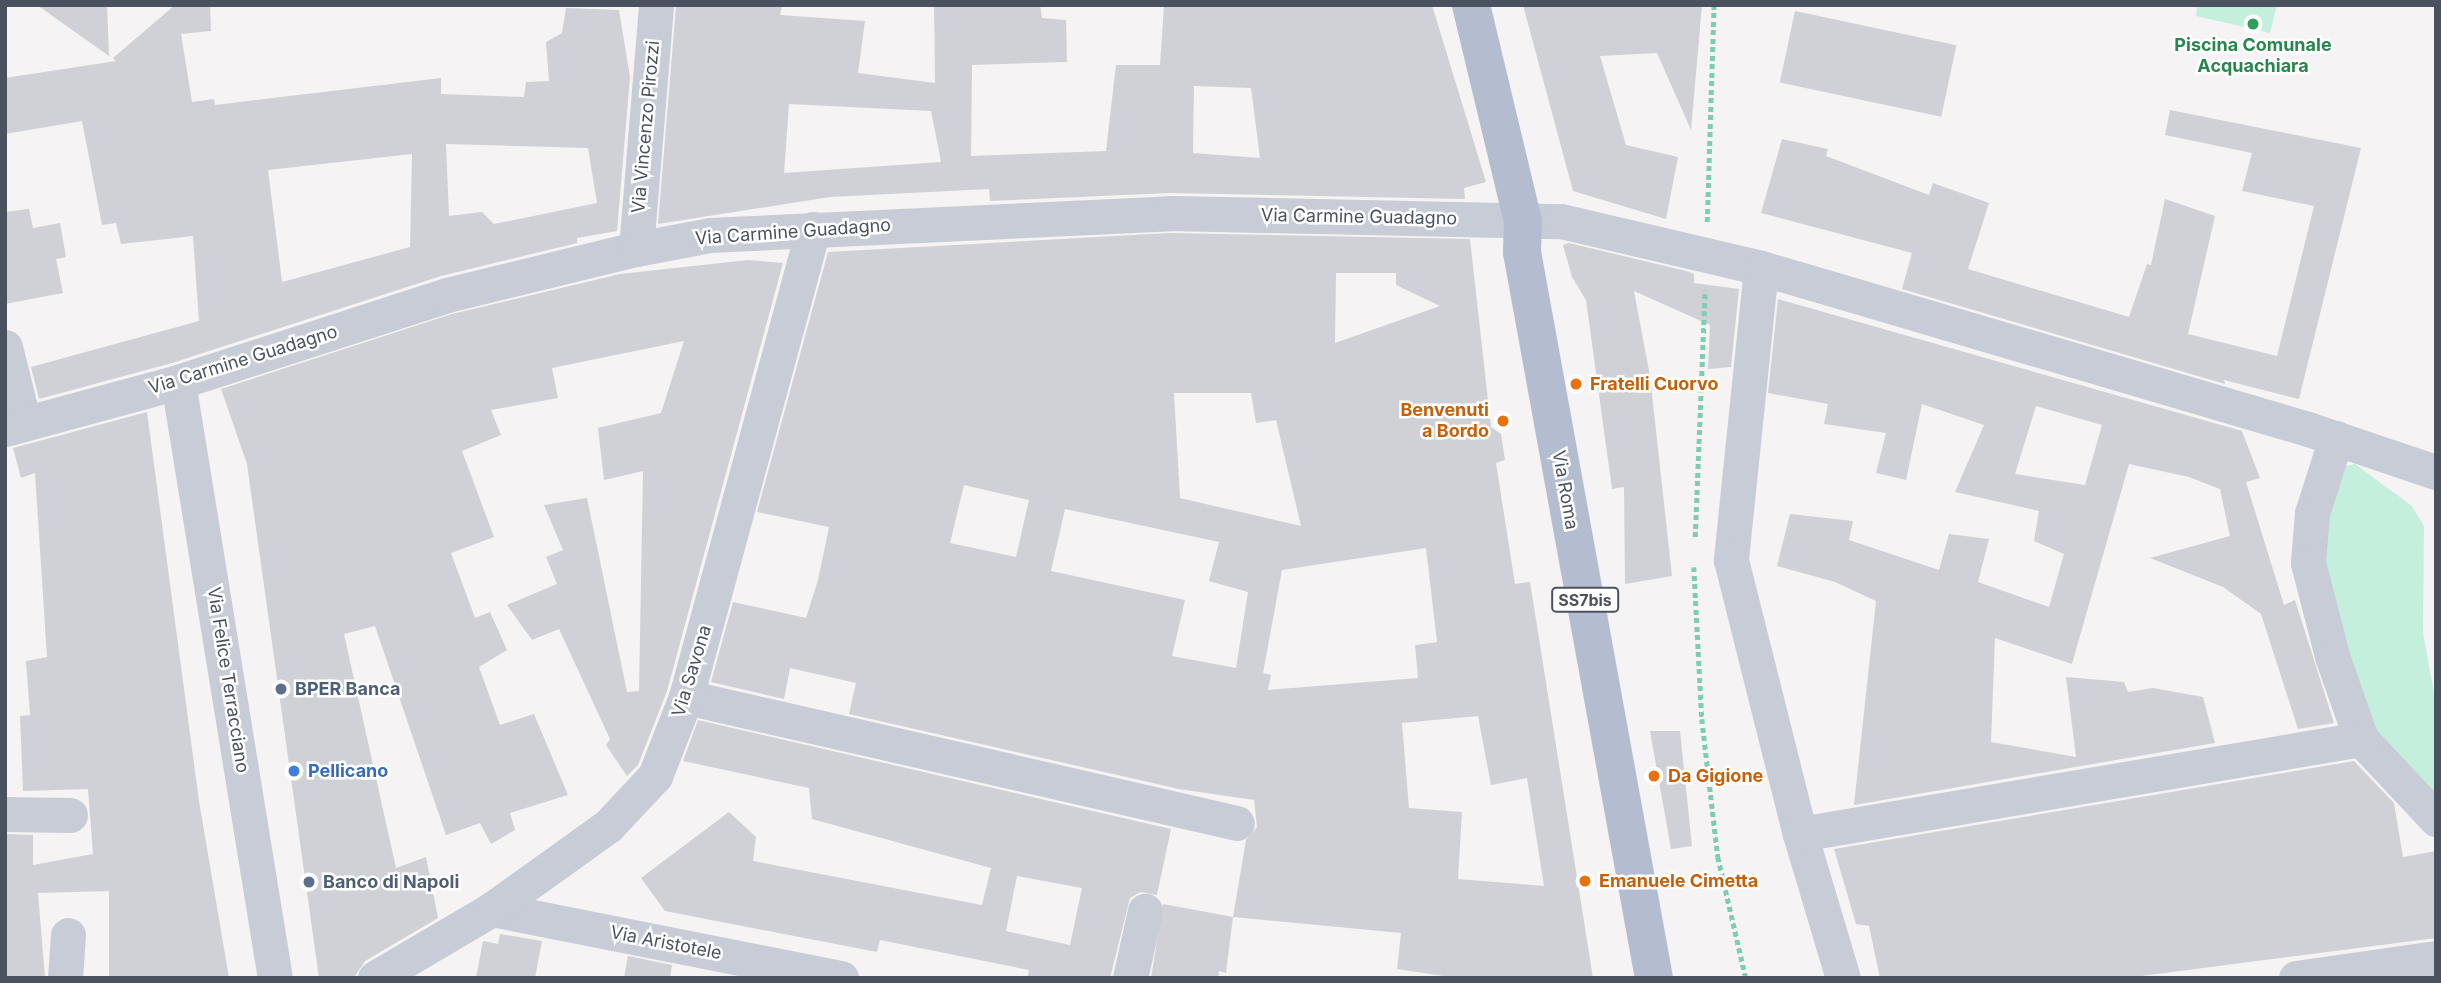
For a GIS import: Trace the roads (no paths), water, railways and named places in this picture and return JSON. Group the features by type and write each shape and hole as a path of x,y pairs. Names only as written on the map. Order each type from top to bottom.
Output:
{"main road":[{"name":"Via Roma","path":"1471,5 1523,222 1522,252 1654,978"}],"street":[{"name":"Via Vincenzo Pirozzi","path":"636,249 656,5"},
{"name":"Via Carmine Guadagno","path":"14,426 178,382 447,295 636,249 710,235 1170,213 1561,221 1761,268 2322,434 2436,472"},
{"name":"Via Savona","path":"375,978 492,909 608,826 655,776 686,698 813,229"},
{"path":"1761,268 1731,559 1800,834 1843,978"},
{"path":"5,347 14,426"},
{"name":"Via Felice Terracciano","path":"178,382 275,978"},
{"path":"2322,434 2308,563 2332,656 2361,739 2436,819"},
{"path":"686,698 1237,824"},
{"path":"1800,834 2361,739"},
{"path":"5,814 70,815"},
{"name":"Via Aristotele","path":"492,909 841,978"},
{"path":"1130,978 1144,911"},
{"path":"65,978 68,935"},
{"path":"2296,978 2436,958"}],"place":[{"name":"Piscina Comunale Acquachiara","path":"2253,24"},
{"name":"Fratelli Cuorvo","path":"1576,384"},
{"name":"Benvenuti a Bordo","path":"1503,421"},
{"name":"BPER Banca","path":"281,689"},
{"name":"Pellicano","path":"294,771"},
{"name":"Da Gigione","path":"1654,776"},
{"name":"Emanuele Cimetta","path":"1585,881"},
{"name":"Banco di Napoli","path":"309,882"}]}
